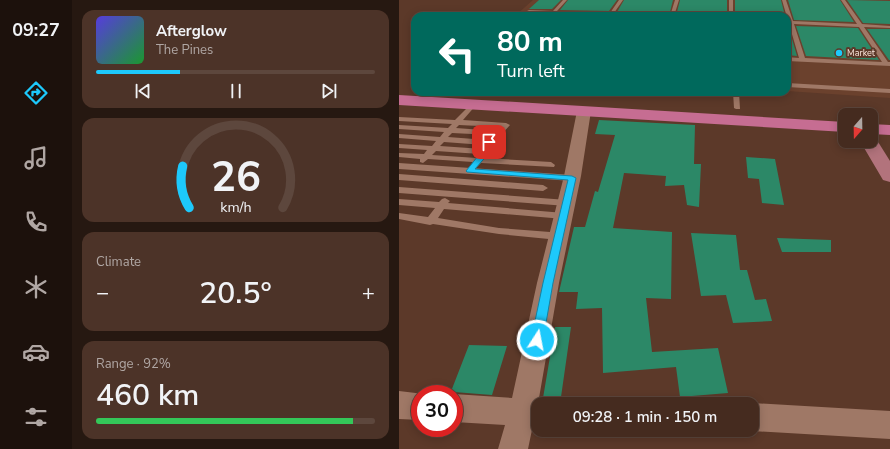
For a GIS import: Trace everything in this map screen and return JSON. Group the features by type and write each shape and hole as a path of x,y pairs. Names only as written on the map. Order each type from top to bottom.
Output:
{"main road":[{"path":"399,89 411,90"},
{"path":"455,96 474,104 838,127"},
{"path":"399,100 455,96 738,108 838,114"},
{"path":"878,116 890,117"},
{"path":"878,129 890,130"},
{"path":"873,148 890,176"}],"street":[{"path":"533,397 548,283 580,142 584,111"},
{"path":"399,405 411,406"},
{"path":"463,408 531,412 513,449"},
{"path":"759,418 890,425"}],"lane":[{"path":"529,11 553,12 565,0"},
{"path":"613,12 621,0"},
{"path":"673,12 677,0"},
{"path":"731,0 731,12"},
{"path":"784,0 787,12"},
{"path":"843,0 888,64"},
{"path":"791,22 890,27"},
{"path":"791,27 803,60"},
{"path":"791,59 888,64"},
{"path":"791,85 890,91"},
{"path":"736,96 738,108"},
{"path":"399,185 403,177 417,167 426,158 474,104"},
{"path":"399,119 506,126 489,142 486,152 460,182 430,222"},
{"path":"399,127 497,133"},
{"path":"399,136 489,142"},
{"path":"399,146 486,152"},
{"path":"399,156 551,165"},
{"path":"399,166 572,178"},
{"path":"403,177 543,188"},
{"path":"399,190 451,194 563,218"},
{"path":"399,202 563,218"},
{"path":"399,216 430,222 563,218"}],"shaded area":[{"name":"Market","path":"533,0 890,0 890,98 791,91 791,12 520,12"}],"building":[{"path":"539,0 561,0 552,9 529,9"},
{"path":"568,0 617,0 609,11 560,10"},
{"path":"624,0 673,0 670,12 617,12"},
{"path":"680,0 727,0 727,12 677,12"},
{"path":"735,0 781,0 784,12 735,12"},
{"path":"788,0 840,0 854,22 794,20"},
{"path":"847,0 890,1 890,24 863,23"},
{"path":"796,26 858,28 879,60 806,56"},
{"path":"867,29 890,29 890,60 889,60"},
{"path":"791,35 797,56 791,55"},
{"path":"599,120 695,125 694,164 701,164 699,207 687,205 684,185 665,186 666,176 624,173 613,228 672,232 671,299 646,298 652,352 718,348 728,393 680,397 676,367 603,373 602,308 576,309 578,292 559,292 574,227 585,227 595,191 598,192 615,135 595,134"},
{"path":"746,157 775,159 784,205 762,203 759,179 748,178"},
{"path":"691,233 736,235 740,270 747,270 755,300 766,299 772,321 733,323 726,295 701,296"},
{"path":"777,238 831,240 831,252 782,252"},
{"path":"555,327 571,327 561,397 543,397"},
{"path":"469,345 507,346 492,395 463,393 463,385 453,385"}],"place":[{"name":"Market","path":"839,53"}],"route":[{"path":"489,142 486,152 469,171 572,178 548,283 537,340"}]}
